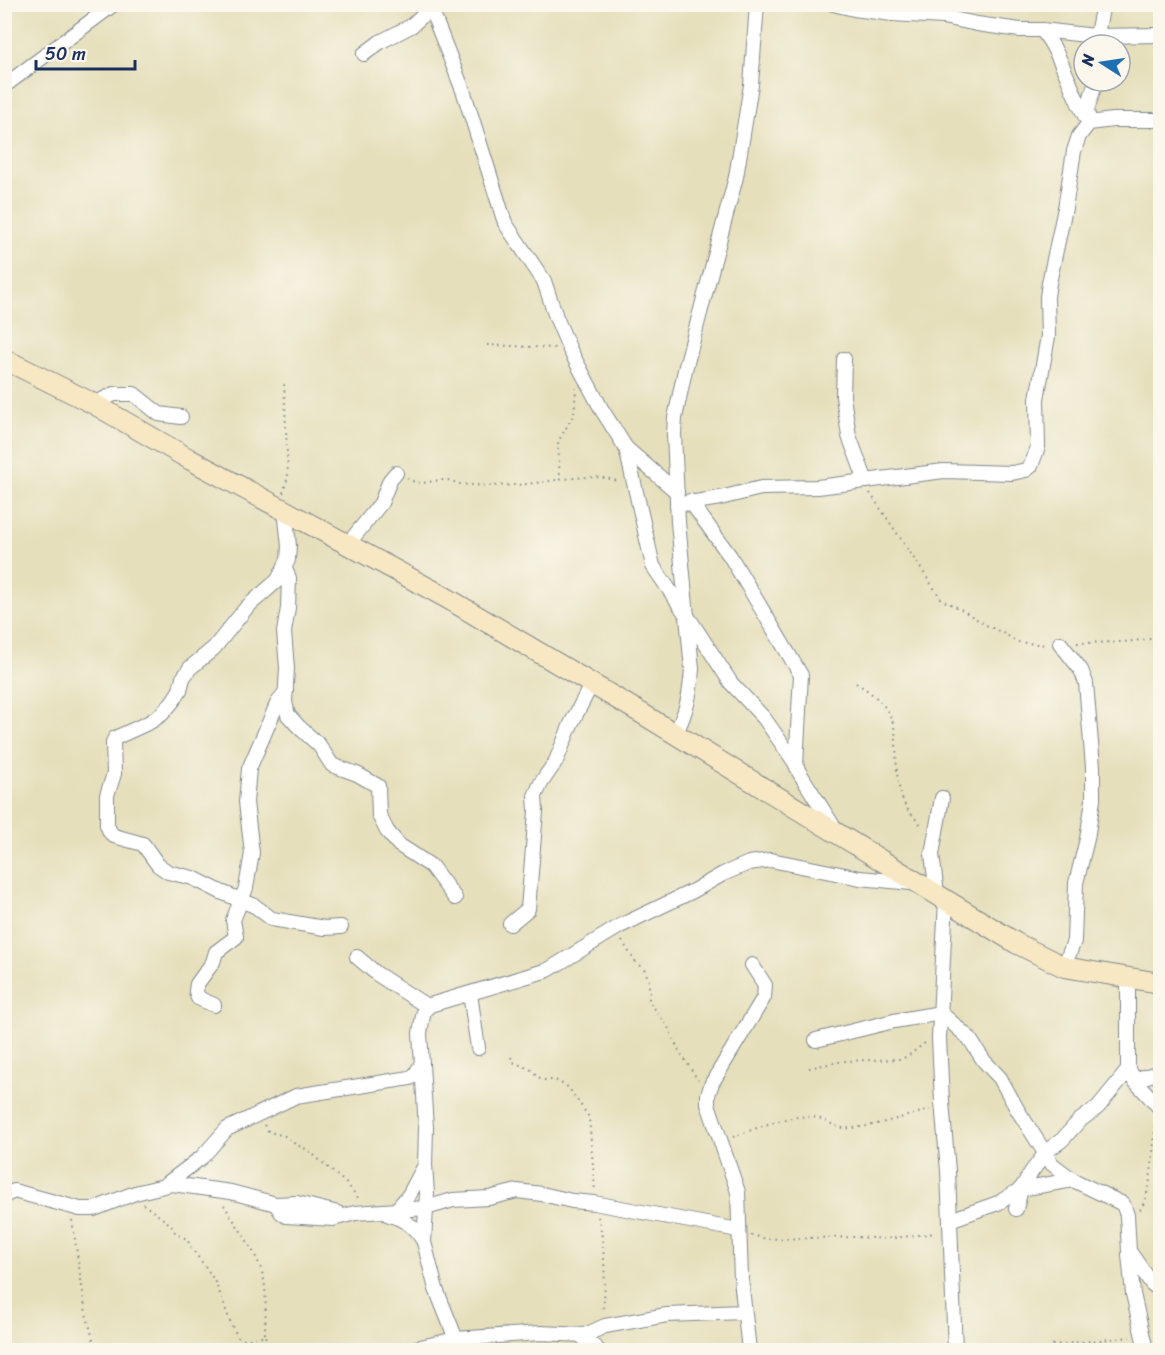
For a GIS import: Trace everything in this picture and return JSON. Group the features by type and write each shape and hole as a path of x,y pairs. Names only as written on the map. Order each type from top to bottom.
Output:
{"street":[{"path":"4,86 114,4"},
{"path":"675,735 686,713 691,692 692,669 681,499 674,434 675,418 736,177 751,85 757,4"},
{"path":"833,4 864,10 943,17 1004,28 1042,30 1072,36"},
{"path":"1097,33 1103,4"},
{"path":"364,54 380,42 411,26 432,6 464,93 505,223 544,281 570,350 602,410 626,448 681,499 730,556 801,675 796,765"},
{"path":"1042,30 1052,42 1077,104 1089,123"},
{"path":"1132,38 1161,35"},
{"path":"1089,123 1086,110 1092,93"},
{"path":"681,499 720,498 761,488 818,488 944,471 1019,472 1026,470 1034,461 1039,437 1037,399 1048,336 1047,297 1074,151 1079,136 1089,123 1113,120 1161,120"},
{"path":"4,358 94,404 191,460 445,597 642,714 1016,943 1064,967 1161,983"},
{"path":"844,359 843,397 849,436 864,482"},
{"path":"94,404 114,394 134,394 159,414 180,417"},
{"path":"626,448 653,566 731,683 764,718 838,833"},
{"path":"348,544 381,503 390,480 396,473"},
{"path":"282,509 289,546 285,569 278,580 237,618 214,648 190,668 173,701 162,714 115,738 112,742 114,774 107,795 107,825 110,832 120,839 142,844 158,865 168,872 194,878 261,909 272,919 312,927 341,927"},
{"path":"285,569 289,578 284,632 288,668 285,702 288,715 319,745 332,765 357,774 378,786 379,815 387,831 399,845 431,866 456,898"},
{"path":"1060,643 1081,670 1086,683 1093,767 1087,839 1075,892 1074,941 1064,967"},
{"path":"510,924 528,909 536,811 535,796 556,761 571,724 591,685"},
{"path":"214,1005 198,998 197,984 213,962 216,952 236,937 233,920 246,888 252,854 246,802 249,769 277,704 286,691"},
{"path":"942,798 932,854 955,1350"},
{"path":"424,1242 427,1193 426,1128 420,1033 421,1019 424,1010 428,1007 548,970 605,934 723,874 759,861 771,860 935,892"},
{"path":"357,957 377,974 428,1007"},
{"path":"749,1350 738,1229 740,1208 738,1192 708,1104 708,1095 712,1083 764,997 765,985 752,965"},
{"path":"1128,978 1132,1074 1159,1107"},
{"path":"470,994 478,1048"},
{"path":"816,1040 941,1012"},
{"path":"941,1012 969,1038 984,1061 1000,1078 1052,1164 1073,1180 1123,1204 1127,1215 1133,1294 1146,1350"},
{"path":"165,1185 202,1157 227,1129 258,1113 296,1096 410,1078 415,1075 422,1064"},
{"path":"1017,1209 1021,1189 1032,1171 1079,1121 1098,1107 1132,1074 1161,1072"},
{"path":"396,1210 409,1196 425,1165"},
{"path":"950,1224 998,1203 1021,1189 1073,1180"},
{"path":"4,1196 14,1191 80,1209 94,1209 132,1194 165,1185 183,1185 276,1204 297,1203 332,1213 355,1213 426,1208 453,1200 489,1198 517,1191 738,1229"},
{"path":"376,1210 399,1217 417,1230 424,1242 436,1289 456,1339"},
{"path":"1129,1251 1156,1287"},
{"path":"1131,1270 1156,1287"},
{"path":"407,1350 456,1339 540,1333 580,1335 595,1332 601,1328 667,1315 744,1312"},
{"path":"600,1350 601,1328"},
{"path":"580,1335 600,1350"}],"path":[{"path":"486,345 570,350"},
{"path":"560,480 558,442 574,414 577,384 581,371"},
{"path":"282,509 288,477 284,381"},
{"path":"396,473 416,483 445,480 462,484 509,485 603,478 635,484"},
{"path":"864,482 942,600 986,626 1017,642 1123,642 1161,638"},
{"path":"856,682 877,697 895,726 899,783 903,800 906,808 934,841"},
{"path":"605,934 623,942 636,963 645,970 649,981 650,1000 668,1027 686,1063 708,1095"},
{"path":"809,1068 843,1061 901,1059 922,1044 939,1038"},
{"path":"511,1057 513,1062 530,1069 542,1080 555,1080 568,1087 591,1121 590,1145 594,1172 594,1203 601,1231 604,1275 601,1328"},
{"path":"722,1141 779,1121 817,1118 842,1129 878,1123 942,1107"},
{"path":"1128,1227 1146,1200 1159,1107"},
{"path":"258,1113 269,1132 285,1136 294,1144 308,1150 348,1185 361,1201 376,1210"},
{"path":"215,1190 257,1258 261,1269 265,1285 265,1335 268,1350"},
{"path":"132,1194 170,1224 176,1234 187,1239 197,1258 212,1276 227,1317 238,1337 246,1340 265,1335"},
{"path":"69,1206 86,1313 96,1350"},
{"path":"738,1229 759,1238 885,1239 937,1233 950,1224"},
{"path":"1053,1345 1143,1335"}]}
